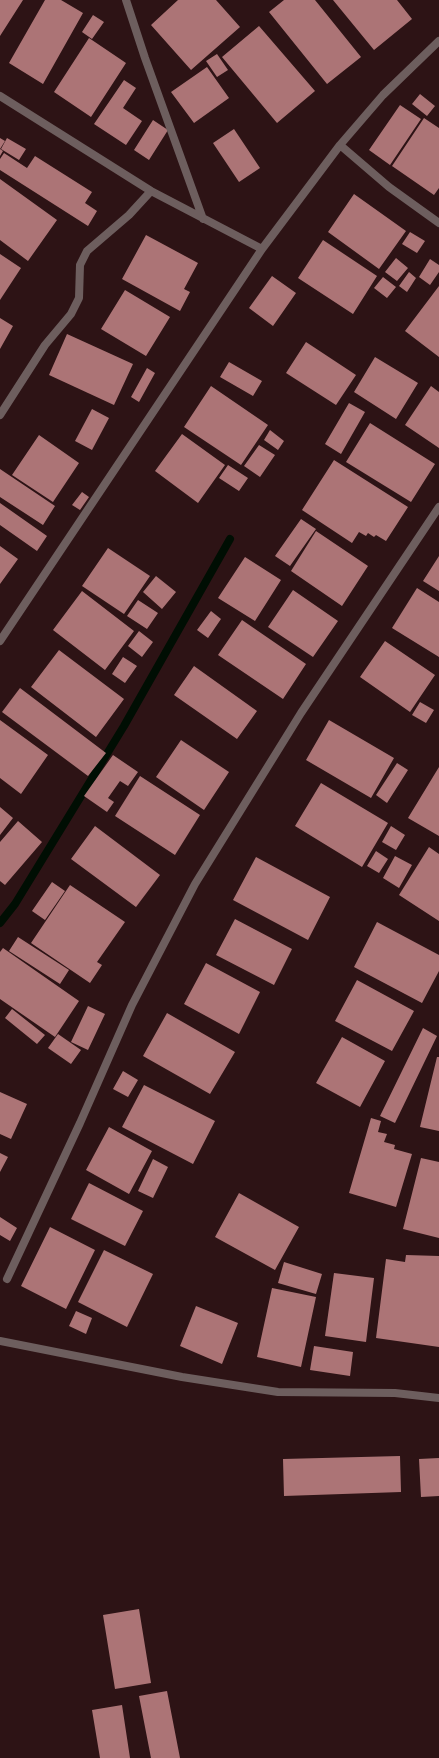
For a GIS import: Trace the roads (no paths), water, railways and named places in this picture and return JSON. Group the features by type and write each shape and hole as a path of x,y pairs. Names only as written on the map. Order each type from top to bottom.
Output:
{"street":[{"path":"126,0 145,58 203,219"},
{"path":"0,641 262,249 340,144 383,95 439,41"},
{"path":"0,96 151,191 262,249"},
{"path":"340,144 389,187 439,223"},
{"path":"0,415 45,346 70,314 79,298 80,265 87,251 129,215 151,191"},
{"path":"7,1279 80,1123 132,1005 195,884 301,713 439,507"},
{"path":"0,1342 182,1377 278,1392 395,1393 439,1398"}],"waterway":[{"path":"0,923 15,904 124,726 230,539"}]}
